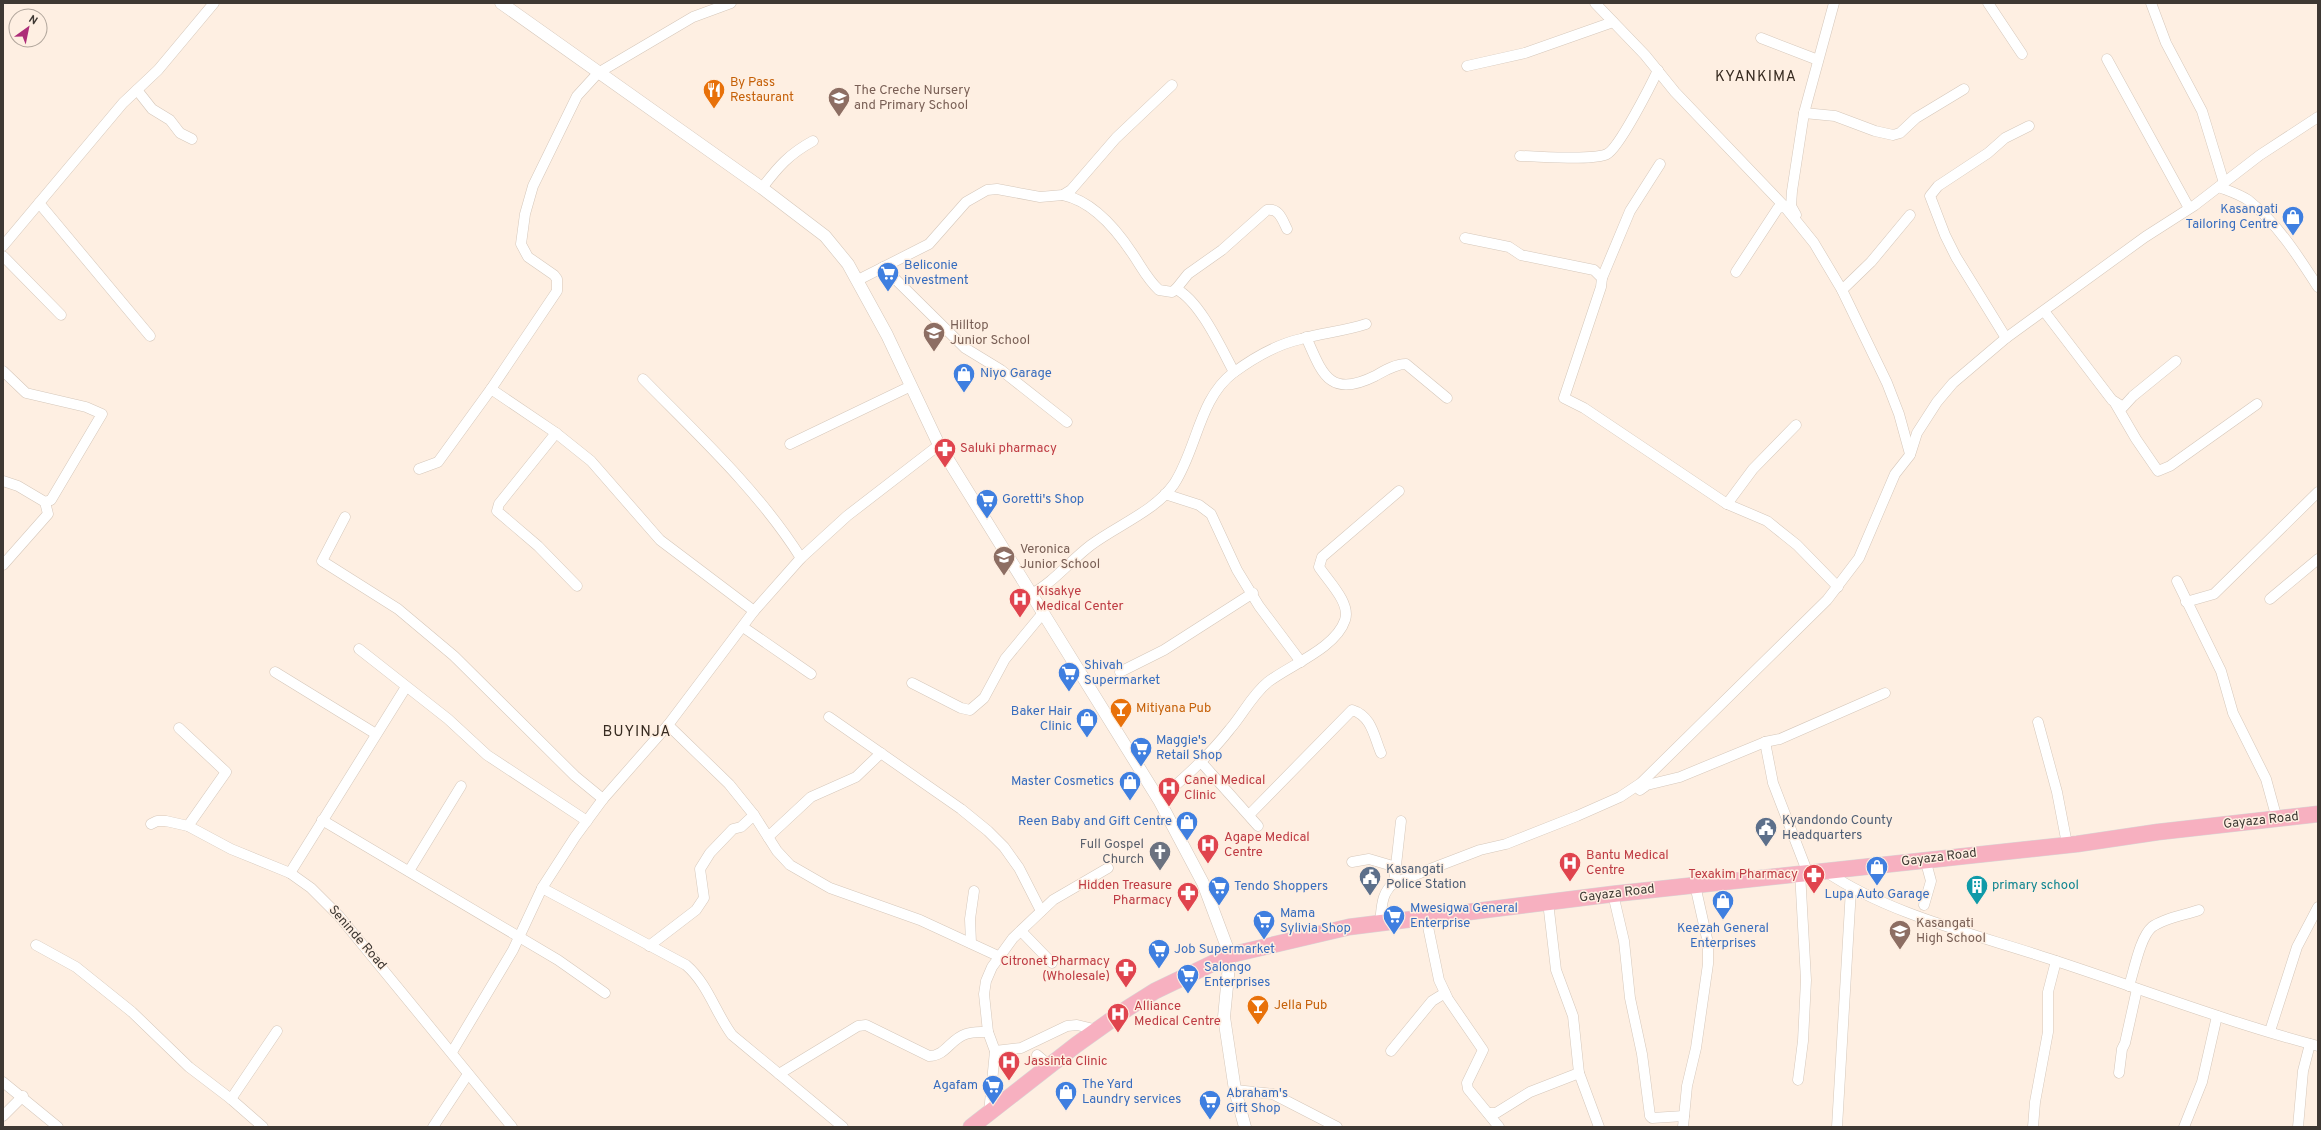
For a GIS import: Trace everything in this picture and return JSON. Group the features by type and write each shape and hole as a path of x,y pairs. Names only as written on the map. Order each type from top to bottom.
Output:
{"main road":[{"name":"Gayaza Road","path":"971,1127 1098,1030 1156,991 1230,954 1312,934 1380,923 1613,894 2067,844 2318,814"}],"street":[{"path":"3,246 123,103 158,70 214,3"},
{"path":"501,3 762,188 825,236 837,249 858,280 940,445 1159,800 1203,883 1230,954 1224,1017 1235,1090 1246,1127"},
{"path":"419,469 438,462 491,389 557,291 558,285 554,275 528,257 521,248 525,214 536,180 577,96 598,73 693,17 731,3"},
{"path":"1595,3 1658,70 1684,102 1788,206 1828,265 1842,290 1894,399 1910,455"},
{"path":"1788,206 1804,113 1834,3"},
{"path":"1988,3 2022,54"},
{"path":"2151,3 2166,43 2202,111 2222,185 2242,196 2261,213 2286,241 2318,287"},
{"path":"1467,66 1525,53 1613,22"},
{"path":"1761,38 1818,60"},
{"path":"2107,59 2189,208"},
{"path":"1520,156 1588,157 1607,154 1615,146 1648,92 1658,70"},
{"path":"1067,192 1116,138 1172,85"},
{"path":"1804,113 1835,116 1869,129 1893,135 1900,133 1916,118 1964,89"},
{"path":"137,90 152,109 170,120 180,133 192,139"},
{"path":"1620,797 1651,775 1820,607 1838,587 1859,558 1895,474 1910,455 1917,433 1945,392 2006,338 2145,237 2222,185 2260,155 2318,117"},
{"path":"2006,338 1956,257 1945,235 1930,196 1938,186 1988,153 2005,138 2030,126"},
{"path":"762,188 781,162 796,150 813,141"},
{"path":"1660,164 1630,210 1602,278 1564,398 1584,408 1727,504 1767,521 1797,545 1838,587"},
{"path":"858,280 930,244 966,202 987,190 997,189 1040,197 1067,192 1099,206"},
{"path":"1067,192 1107,223 1119,235 1140,267 1159,290 1172,292 1188,274 1222,250 1267,210 1273,209 1277,212 1287,229"},
{"path":"39,203 150,336"},
{"path":"1736,272 1778,208 1788,206"},
{"path":"1842,290 1872,262 1910,215"},
{"path":"1465,238 1509,247 1521,255 1594,270 1602,278"},
{"path":"3,256 61,315"},
{"path":"883,267 966,348 1000,370 1067,422"},
{"path":"1176,289 1189,299 1211,330 1234,372"},
{"path":"2044,311 2115,403 2136,439 2158,471 2170,466 2257,404"},
{"path":"1031,594 1042,588 1064,567 1093,544 1165,494 1177,479 1210,402 1224,381 1234,372 1285,344 1366,324"},
{"path":"1306,338 1319,366 1328,380 1332,382 1362,382 1390,368 1406,364 1447,398"},
{"path":"2115,403 2123,407 2133,396 2176,361"},
{"path":"3,371 26,393 86,407 102,414 51,500 45,502"},
{"path":"643,379 752,490 778,522 801,558"},
{"path":"790,444 911,386"},
{"path":"491,389 556,433 597,466 660,540 754,612"},
{"path":"1727,504 1753,469 1796,425"},
{"path":"556,433 499,504 497,511 538,546 577,586"},
{"path":"452,1052 520,937 542,888 586,821 603,799 668,724 754,612 801,558 847,516 940,445"},
{"path":"3,481 18,486 45,502 48,514 3,565"},
{"path":"1159,800 1201,762 1231,729 1253,697 1268,682 1301,662 1336,636 1346,620 1347,610 1319,568 1322,557 1399,491"},
{"path":"2186,602 2214,594 2318,492"},
{"path":"1165,494 1199,505 1211,514 1237,570 1253,593 1259,606 1301,662"},
{"path":"345,517 322,561 366,587 398,609 442,646 522,722 575,776 603,799"},
{"path":"2270,599 2318,559"},
{"path":"2177,581 2220,671 2233,713 2266,779 2277,819"},
{"path":"1120,672 1164,650 1253,593"},
{"path":"912,682 961,708 970,710 984,698 1005,659 1043,613"},
{"path":"743,627 811,674"},
{"path":"359,650 448,720 487,755 586,821"},
{"path":"275,672 376,734"},
{"path":"290,873 406,687"},
{"path":"1380,923 1382,898 1386,891 1394,884 1480,850 1535,833 1620,797 1635,794 1647,785 1680,777 1765,742 1788,736 1885,693"},
{"path":"1249,815 1352,710 1359,712 1370,724 1381,754"},
{"path":"829,717 961,809 988,831 1004,847 1019,868 1041,911"},
{"path":"2038,722 2057,792 2067,844"},
{"path":"668,724 729,784 754,815 768,837 790,865 830,888 920,920 998,956"},
{"path":"179,728 226,772 188,826"},
{"path":"1765,742 1773,783 1803,872 1806,980 1803,1041 1798,1080"},
{"path":"768,837 811,797 856,776 880,753"},
{"path":"1201,762 1258,826"},
{"path":"408,871 461,786"},
{"path":"649,946 696,910 704,898 700,869 710,853 733,829 741,827 754,815"},
{"name":"Seninde Road","path":"151,824 157,820 188,826 231,848 290,873 311,888 339,916 512,1127"},
{"path":"322,820 558,960 605,993"},
{"path":"1394,884 1401,821"},
{"path":"1352,862 1369,859 1396,867"},
{"path":"1924,905 1931,881 1925,859"},
{"path":"989,1113 995,1051 988,1032 984,994 986,981 998,956 1053,900 1108,868"},
{"path":"1825,871 1851,889 1930,920 2218,1016 2314,1045 2304,1071 2298,1127"},
{"path":"1683,1127 1708,964 1708,943 1695,885"},
{"path":"542,888 686,965 694,972 703,984 722,1021 732,1035 843,1127"},
{"path":"1837,1127 1851,889"},
{"path":"972,943 970,919 974,891"},
{"path":"1613,894 1624,941 1630,998 1642,1054 1650,1116 1652,1118 1684,1116"},
{"path":"1548,902 1556,970 1573,1016 1579,1073 1599,1127"},
{"path":"2270,1031 2297,947 2318,907"},
{"path":"2119,1073 2122,1049 2125,1044 2133,987 2142,943 2149,930 2163,922 2199,910"},
{"path":"1426,917 1439,980 1445,993 1483,1050 1467,1083 1468,1089 1499,1127"},
{"path":"1021,931 1052,963"},
{"path":"36,945 76,968 132,1012 188,1067 230,1098 263,1127"},
{"path":"2033,1127 2035,1102 2048,1032 2048,992 2056,961"},
{"path":"1391,1051 1432,1001 1445,993"},
{"path":"2184,1127 2202,1082 2218,1016"},
{"path":"778,1074 828,1042 858,1026 866,1025 929,1056 937,1056 943,1053 965,1034 988,1032"},
{"path":"995,1051 1021,1048 1066,1026 1077,1025 1098,1030"},
{"path":"230,1098 277,1031"},
{"path":"1488,1113 1496,1113 1530,1092 1579,1073"},
{"path":"433,1127 468,1074"},
{"path":"3,1082 23,1096 58,1127"},
{"path":"1235,1090 1273,1094 1336,1127"},
{"path":"3,1116 23,1096"}],"place":[{"name":"By Pass Restaurant","path":"714,110"},
{"name":"The Creche Nursery and Primary School","path":"839,118"},
{"name":"Kasangati Tailoring Centre","path":"2293,236"},
{"name":"Beliconie investment","path":"888,292"},
{"name":"Hilltop Junior School","path":"934,352"},
{"name":"Niyo Garage","path":"964,394"},
{"name":"Saluki pharmacy","path":"945,468"},
{"name":"Goretti's Shop","path":"987,520"},
{"name":"Veronica Junior School","path":"1004,576"},
{"name":"Kisakye Medical Center","path":"1020,618"},
{"name":"Shivah Supermarket","path":"1069,692"},
{"name":"Mitiyana Pub","path":"1121,728"},
{"name":"Baker Hair Clinic","path":"1087,738"},
{"name":"Maggie's Retail Shop","path":"1141,768"},
{"name":"Master Cosmetics","path":"1130,802"},
{"name":"Canel Medical Clinic","path":"1169,808"},
{"name":"Reen Baby and Gift Centre","path":"1187,842"},
{"name":"Kyandondo County Headquarters","path":"1766,848"},
{"name":"Agape Medical Centre","path":"1208,864"},
{"name":"Full Gospel Church","path":"1160,872"},
{"name":"Bantu Medical Centre","path":"1570,882"},
{"name":"Lupa Auto Garage","path":"1877,886"},
{"name":"Texakim Pharmacy","path":"1814,894"},
{"name":"Kasangati Police Station","path":"1370,896"},
{"name":"Tendo Shoppers","path":"1219,906"},
{"name":"primary school","path":"1977,906"},
{"name":"Hidden Treasure Pharmacy","path":"1188,912"},
{"name":"Keezah General Enterprises","path":"1723,920"},
{"name":"Mwesigwa General Enterprise","path":"1394,936"},
{"name":"Mama Sylivia Shop","path":"1264,940"},
{"name":"Kasangati High School","path":"1900,950"},
{"name":"Job Supermarket","path":"1159,970"},
{"name":"Citronet Pharmacy (Wholesale)","path":"1126,988"},
{"name":"Salongo Enterprises","path":"1188,994"},
{"name":"Jella Pub","path":"1258,1026"},
{"name":"Alliance Medical Centre","path":"1118,1034"},
{"name":"Jassinta Clinic","path":"1009,1082"},
{"name":"Agafam","path":"993,1106"},
{"name":"The Yard Laundry services","path":"1066,1112"},
{"name":"Abraham's Gift Shop","path":"1210,1120"}],"district":[{"name":"KYANKIMA","path":"1756,77"},
{"name":"BUYINJA","path":"637,732"}]}
